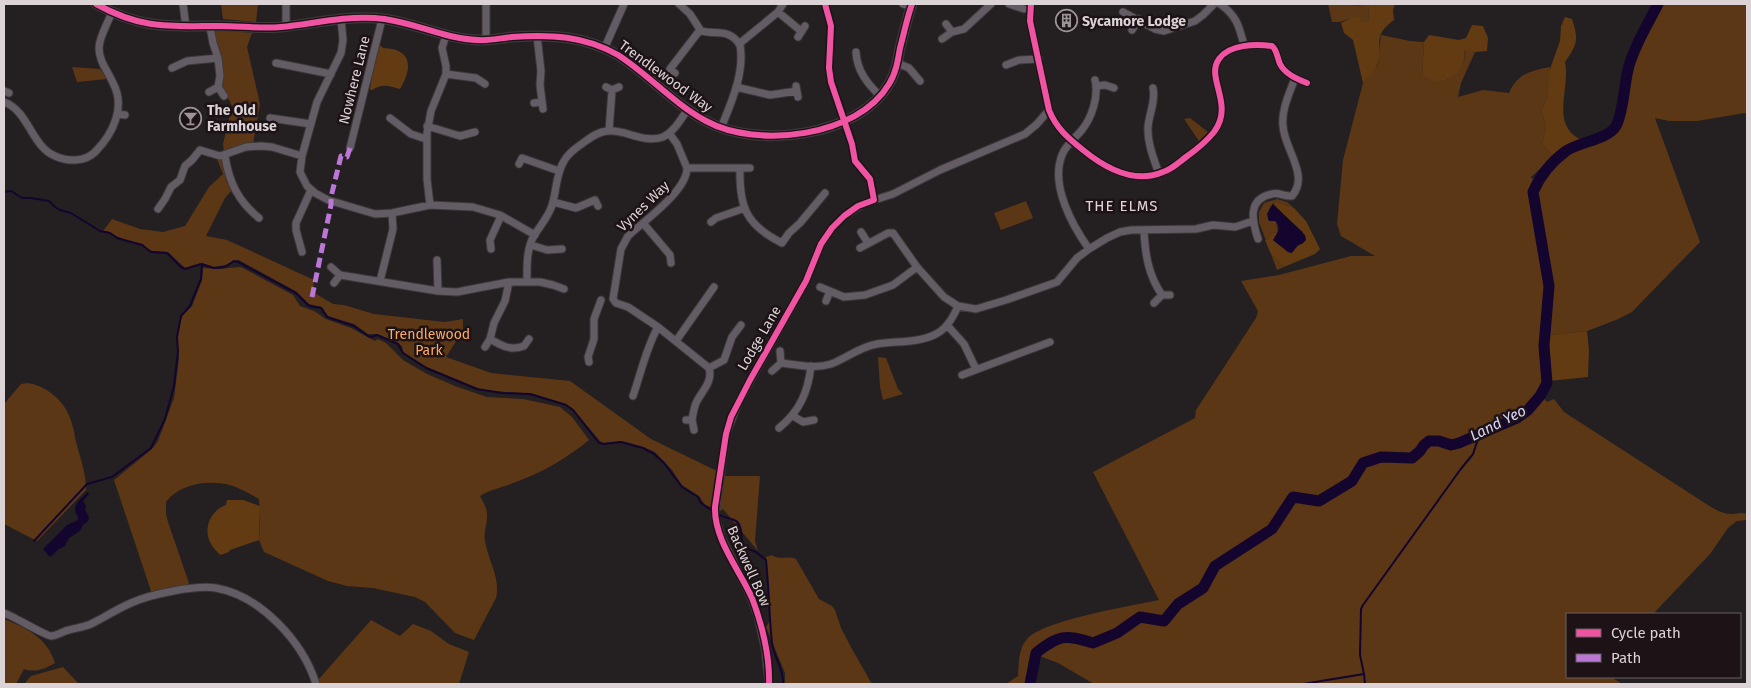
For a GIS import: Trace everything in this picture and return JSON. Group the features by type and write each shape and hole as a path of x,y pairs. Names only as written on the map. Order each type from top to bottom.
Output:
{"street":[{"name":"Trendlewood Way","path":"96,4 146,24 186,27 286,26 341,19 382,19 471,40 537,36 568,37 605,48 632,64 688,109 721,128 741,134 784,136 850,119 880,96 890,84 897,63 909,5"},
{"path":"184,4 186,27"},
{"path":"286,4 286,26"},
{"path":"486,4 486,40"},
{"path":"605,48 624,4"},
{"path":"679,4 690,14 700,30 720,32 739,44 741,50 736,87 721,128"},
{"path":"739,44 778,12 783,4"},
{"path":"942,39 952,32 964,29 991,4"},
{"path":"1009,4 1027,6 1049,110 1056,125 1072,141 1102,164 1117,172 1144,176 1159,174 1170,169 1200,146 1217,127 1222,116 1222,105 1216,79 1216,64 1224,54 1244,45 1273,46 1282,67 1295,78 1307,83"},
{"path":"1123,12 1155,29 1169,30 1199,19 1214,4"},
{"path":"1220,4 1235,17 1244,45"},
{"path":"4,102 17,111 47,151 63,159 74,160 92,155 104,142 121,115 117,92 102,64 99,49 112,12"},
{"path":"778,12 801,31"},
{"path":"341,19 342,50 317,102 302,156 301,174 304,182 311,190 328,200 376,214 392,213 430,205 466,206 501,216 535,235"},
{"name":"Nowhere Lane","path":"350,148 382,19"},
{"path":"1132,30 1139,19"},
{"path":"946,24 952,32"},
{"path":"210,27 218,58 220,76 218,88 224,96"},
{"path":"675,73 670,69 700,30"},
{"path":"430,205 426,179 427,126 434,102 446,74 446,64 442,48 446,35"},
{"path":"537,36 541,71 540,105"},
{"path":"854,57 863,78 880,96"},
{"path":"172,68 185,62 218,58"},
{"path":"1011,64 1023,59 1039,59"},
{"path":"281,62 331,74"},
{"path":"897,63 908,67 916,79"},
{"path":"446,74 483,80"},
{"path":"1258,239 1252,221 1254,209 1262,198 1274,194 1290,196 1294,194 1298,186 1297,170 1282,124 1285,107 1295,78"},
{"path":"1089,248 1069,215 1060,182 1061,157 1083,129 1089,118 1094,104 1096,83 1114,88"},
{"path":"736,87 770,95 797,92"},
{"path":"209,92 218,88"},
{"path":"609,131 612,88"},
{"path":"1153,88 1157,101 1150,111 1148,133 1159,174"},
{"path":"527,282 527,263 531,244 553,202 559,171 572,150 595,135 609,131 649,139 660,138 669,133 688,109"},
{"name":"Lodge Lane","path":"715,513 726,434 732,417 750,380 806,281 821,244 832,228 844,216 865,203 893,194 940,170 1025,134 1049,110"},
{"path":"270,118 311,124"},
{"path":"390,118 411,134 426,139"},
{"path":"427,126 465,139 475,132"},
{"path":"669,133 677,144 687,168 750,168"},
{"path":"158,208 170,188 180,180 186,165 199,150 204,150 216,156 225,156 246,147 261,146 272,147 302,156"},
{"path":"225,156 234,190 250,215 258,218"},
{"path":"519,164 522,158 559,171"},
{"name":"Vynes Way","path":"614,301 621,246 628,236 680,188 687,168"},
{"path":"740,168 740,190 744,208 753,223 774,239 790,246"},
{"path":"302,252 296,223 311,190"},
{"path":"782,243 825,194"},
{"path":"553,202 576,208 595,200 598,206"},
{"path":"713,218 744,208"},
{"path":"380,281 392,229 392,213"},
{"path":"491,249 490,240 501,216"},
{"path":"860,248 888,233 893,233 917,267 944,297 958,306 974,309 984,308 1055,282 1089,248 1120,232 1131,230 1193,229 1215,225 1235,226 1252,221"},
{"path":"643,222 673,259"},
{"path":"1144,230 1146,260 1162,295"},
{"path":"861,232 868,243"},
{"path":"531,244 545,250 563,249"},
{"path":"437,260 438,292"},
{"path":"331,266 340,275 438,292 460,292 509,282 550,284 559,289"},
{"path":"820,287 847,297 865,295 894,285 917,267"},
{"path":"334,283 340,275"},
{"path":"485,347 490,339 494,323 506,300 509,282"},
{"path":"676,341 714,287"},
{"path":"826,301 830,291"},
{"path":"1154,303 1162,295 1170,295"},
{"path":"587,358 594,339 594,319 599,300 614,301 658,327 709,368 708,383 696,403 689,420 694,430"},
{"path":"772,370 781,363 811,366 831,364 854,351 875,344 931,336 947,325 958,306"},
{"path":"709,368 719,364 725,358 732,337 742,325"},
{"path":"947,325 964,344 976,369"},
{"path":"633,396 639,390 649,344 658,327"},
{"path":"490,339 505,347 515,349 524,346 529,339"},
{"path":"962,375 1050,342"},
{"path":"780,351 781,363"},
{"path":"779,428 793,416 800,405 807,390 811,366"},
{"path":"793,416 803,422 814,420"},
{"name":"Backwell Bow","path":"715,513 722,539 751,597 758,617 765,648 769,684"},
{"path":"4,613 34,627 44,635 52,636 90,624 133,602 192,587 216,588 243,597 268,613 289,635 305,660 316,684"}],"green space":[{"path":"221,4 258,4 256,22 223,19"},
{"path":"1328,4 1369,6 1368,22 1361,22 1362,17 1357,17 1341,22 1332,22"},
{"path":"1661,4 1747,4 1747,115 1745,113 1697,121 1669,121 1655,118 1700,242 1632,312 1587,331 1549,335 1549,386 1543,397 1547,402 1554,399 1564,412 1711,507 1725,513 1747,514 1747,520 1737,521 1728,528 1710,554 1654,613 1566,613 1566,678 1613,678 1622,684 1094,684 1035,652 1028,684 1006,684 1018,676 1022,647 1027,639 1036,632 1088,615 1159,600 1093,472 1195,418 1196,410 1256,318 1258,311 1241,281 1279,275 1351,256 1375,256 1341,236 1337,224 1343,160 1363,83 1378,65 1381,35 1424,42 1422,75 1447,80 1463,63 1464,49 1475,52 1461,83 1458,97 1483,90 1509,93 1521,77 1550,67 1547,98 1541,110 1546,126 1542,143 1553,157 1531,177 1532,179 1583,143 1605,137 1615,130 1624,104 1628,73 1633,58"},
{"path":"219,30 252,33 247,47 260,104 253,144 224,152 223,144 232,106 222,86 223,67 214,37 215,32"},
{"path":"72,67 100,69 107,79 77,82"},
{"path":"1190,118 1208,132 1199,141 1184,119"},
{"name":"Trendlewood Park","path":"224,157 232,190 225,198 206,236 227,240 314,280 313,292 333,304 344,305 374,314 445,322 463,319 463,330 446,357 491,373 570,381 651,439 719,472 713,508 705,505 699,496 682,485 672,470 655,452 621,441 603,443 573,409 566,404 530,393 482,390 427,367 403,352 402,346 398,343 377,334 368,334 354,324 328,316 322,307 309,304 297,292 239,260 214,267 202,263 185,268 168,252 153,251 147,249 143,244 130,242 103,231 112,219 140,229 163,232 185,226 209,187 223,174 217,159"},
{"path":"1277,199 1287,202 1294,208 1276,201 1269,209 1268,219 1276,221 1278,232 1272,233 1266,239 1271,254 1259,222 1259,212 1264,203"},
{"path":"1026,201 1033,218 1001,230 994,213"},
{"path":"1271,254 1284,267 1277,270"},
{"path":"241,267 293,295 300,306 314,311 326,319 351,328 375,341 378,339 386,343 403,360 427,374 487,397 523,399 560,407 572,417 589,440 572,453 543,470 480,496 487,512 485,538 496,577 497,591 496,598 474,640 455,633 425,602 415,597 328,581 264,552 259,540 259,499 230,485 213,483 195,484 179,491 166,502 168,522 189,583 187,586 152,594 114,480 152,449 158,441 174,398 179,359 177,337 182,316 192,306 202,280 203,268"},
{"path":"878,357 886,358 898,389 903,394 883,400"},
{"path":"21,384 34,384 53,394 67,411 73,426 86,485 86,490 37,541 4,524 4,404"},
{"path":"723,476 760,476 755,541 758,551 723,509 718,512"},
{"path":"772,555 778,558 796,559 819,599 832,606 835,610 841,628 872,684 785,684 785,673 766,627 770,621 766,557"},
{"path":"4,619 28,630 41,640 47,646 55,663 40,670 24,669 16,684 4,684"},
{"path":"371,620 400,636 413,624 431,631 449,644 469,652 459,684 319,684 318,680"},
{"path":"63,667 79,684 24,684 31,676"}],"shaded area":[{"path":"1352,4 1395,4 1393,10 1394,20 1381,35 1377,66 1363,83 1353,40 1344,33 1341,23 1353,17 1362,17 1361,22 1368,22 1369,7"},
{"path":"1565,17 1572,19 1576,32 1576,42 1565,62 1564,117 1567,126 1573,134 1584,141 1566,148 1553,157 1542,143 1546,126 1541,110 1547,98 1549,72 1560,41 1561,26"},
{"path":"1472,25 1483,26 1488,38 1487,51 1475,52 1464,50 1461,67 1449,79 1435,81 1422,75 1424,42 1429,35 1459,40 1466,38"},
{"path":"380,45 383,48 400,52 405,56 408,67 400,89 383,86 370,90 374,59"},
{"path":"1276,201 1294,208 1306,221 1320,249 1315,254 1284,267 1271,254 1265,240 1272,233 1278,232 1274,241 1290,253 1300,244 1303,232 1275,207 1273,204"},
{"path":"1273,204 1305,235 1306,240 1298,245 1292,253 1273,240 1278,226 1275,221 1269,221 1267,214"},
{"path":"1587,331 1589,350 1588,377 1549,381 1549,335"},
{"path":"88,492 89,494 83,501 89,517 88,521 80,531 69,538 65,546 50,557 43,549 67,525 78,520 76,506 79,500"},
{"path":"227,500 243,500 260,506 259,540 220,555 210,542 207,531 212,515 226,505"}],"waterway":[{"name":"Land Yeo","path":"1030,684 1036,653 1056,640 1068,637 1093,643 1117,633 1140,617 1164,621 1178,604 1203,588 1215,566 1272,529 1293,497 1319,501 1352,481 1363,463 1381,457 1412,458 1429,441 1439,441 1451,445 1459,443 1517,418 1528,410 1540,396 1547,383 1544,346 1549,286 1533,192 1546,170 1566,151 1601,137 1616,126 1621,113 1627,73 1632,58 1638,42 1658,4"},
{"path":"4,192 11,191 22,198 49,201 60,210 71,213 100,231 142,245 151,252 167,253 185,269 201,264 214,268 225,267 234,261 238,262 296,293 309,306 321,308 327,317 354,326 368,336 377,335 398,344 403,353 426,368 477,389 502,393 530,394 566,405 573,410 599,443 621,442 643,448 654,454 664,463 682,487 698,497 701,503 714,512"},
{"path":"34,541 87,484 112,477 151,448 165,419 174,386 178,351 177,337 181,316 190,306 201,279 202,265"},
{"path":"1303,684 1364,674 1360,655 1361,609 1473,454 1480,433"},
{"path":"718,514 737,522 740,528 743,547 756,552 766,560 772,643 782,673 783,684"},
{"path":"1364,674 1365,684"}],"marked path":[{"path":"312,297 331,197 341,156 347,157 350,148"}],"cycle path":[{"path":"96,4 128,18 157,25 273,28 339,19 375,18 401,22 465,39 487,40 512,37 554,36 580,40 618,55 683,106 706,121 727,130 778,136 805,133 831,126 854,116 874,102 889,84 893,75 912,4"},
{"path":"769,684 767,652 759,619 747,587 723,543 716,519 715,507 726,434 731,417 750,380 806,281 821,244 832,228 858,206 874,200 870,179 855,161 852,144 831,82 829,68 831,26 825,4"},
{"path":"1031,4 1030,21 1049,110 1055,122 1063,132 1092,157 1111,168 1131,175 1152,175 1166,171 1175,166 1211,136 1220,122 1222,111 1215,74 1216,66 1223,54 1229,50 1251,45 1272,46 1285,71 1307,83"}],"place":[{"name":"Sycamore Lodge","path":"1066,21"},
{"name":"The Old Farmhouse","path":"191,118"}],"district":[{"name":"THE ELMS","path":"1122,206"}]}
